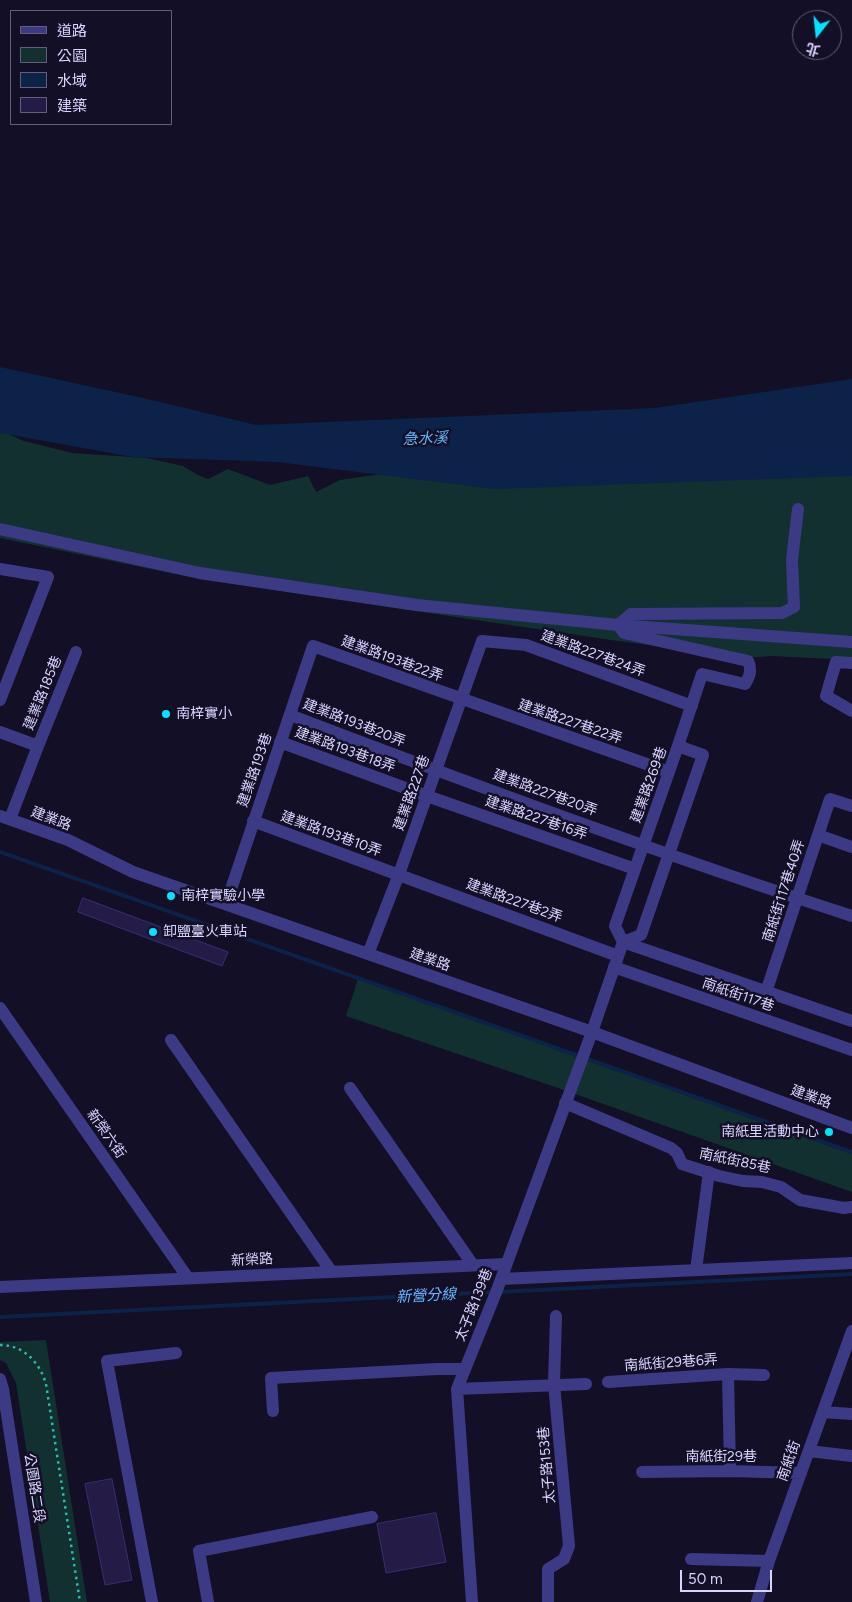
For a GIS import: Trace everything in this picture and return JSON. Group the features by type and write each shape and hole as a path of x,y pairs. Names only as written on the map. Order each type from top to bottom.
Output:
{"street":[{"path":"618,625 631,614 782,613 794,607 792,560 798,510"},
{"path":"0,529 200,573 417,605 618,625 852,642"},
{"path":"0,569 48,577 0,700"},
{"path":"618,625 624,633 748,661 752,669 745,684 702,674 678,746"},
{"name":"建業路227巷24弄","path":"482,640 526,646 692,706"},
{"name":"建業路227巷","path":"368,954 399,874 482,640"},
{"name":"建業路193巷22弄","path":"313,646 461,699"},
{"name":"建業路193巷","path":"226,904 313,646"},
{"name":"建業路185巷","path":"5,818 38,746 76,652"},
{"path":"852,663 836,662 826,696 852,712"},
{"name":"建業路227巷22弄","path":"461,699 669,772"},
{"name":"建業路193巷20弄","path":"290,715 436,770"},
{"path":"0,732 38,746"},
{"name":"建業路193巷18弄","path":"280,742 427,796"},
{"name":"建業路269巷","path":"678,746 703,755 641,935 623,942 615,926 678,746"},
{"name":"建業路227巷20弄","path":"436,770 643,845 852,916"},
{"name":"建業路227巷16弄","path":"427,796 635,868"},
{"name":"南紙街117巷40弄","path":"766,992 830,799 852,806"},
{"name":"建業路","path":"5,818 68,840 133,872 592,1032 852,1128"},
{"name":"建業路193巷10弄","path":"253,821 399,874"},
{"path":"818,835 852,847"},
{"name":"建業路227巷2弄","path":"399,874 616,962"},
{"path":"592,1032 623,942"},
{"name":"南紙街117巷","path":"623,942 852,1021"},
{"name":"南紙街117巷","path":"616,962 852,1050"},
{"name":"新榮六街","path":"0,1008 188,1278"},
{"name":"太子路139巷","path":"472,1602 457,1389 499,1285 592,1032"},
{"path":"171,1040 331,1271"},
{"path":"350,1088 473,1265"},
{"name":"南紙街85巷","path":"566,1103 671,1148 682,1164 742,1181 762,1182 781,1187 800,1200 844,1208 852,1207"},
{"path":"696,1270 709,1172"},
{"path":"499,1285 696,1270 852,1263"},
{"name":"新榮路","path":"0,1287 506,1264"},
{"name":"太子路153巷","path":"548,1602 548,1569 564,1559 569,1546 554,1384 556,1316"},
{"name":"南紙街","path":"757,1602 768,1561 852,1334"},
{"path":"152,1602 107,1361 176,1353"},
{"path":"273,1412 271,1378 464,1369"},
{"path":"728,1374 764,1375"},
{"name":"南紙街29巷6弄","path":"608,1382 728,1374 730,1471"},
{"name":"公園路二段","path":"0,1379 36,1602"},
{"path":"457,1389 586,1384"},
{"path":"823,1412 852,1414"},
{"path":"809,1451 852,1456"},
{"name":"南紙街29巷","path":"642,1472 730,1471 801,1473"},
{"path":"208,1602 199,1551 372,1517"},
{"path":"690,1559 768,1561"}],"path":[{"path":"0,1345 13,1347 26,1353 43,1372 80,1602"}],"green space":[{"path":"0,433 72,453 147,458 183,466 208,479 228,469 270,485 308,476 316,492 340,480 478,460 852,466 852,660 772,656 745,658 611,640 199,579 0,538"},
{"path":"358,979 852,1154 852,1192 561,1089 346,1016"},
{"path":"46,1340 87,1602 50,1602 16,1383 6,1363 0,1360 0,1342"}],"water":[{"name":"急水溪","path":"0,367 256,425 655,408 852,379 852,476 495,489 277,462 133,457 0,433"}],"building":[{"name":"卸鹽臺火車站","path":"83,898 228,952 222,966 78,912"},
{"path":"112,1479 132,1580 105,1585 85,1484"},
{"path":"436,1513 446,1562 386,1573 377,1524"}],"waterway":[{"path":"0,852 852,1152"},
{"name":"新營分線","path":"499,1292 852,1274"},
{"name":"新營分線","path":"0,1317 492,1292"}],"place":[{"name":"南梓實小","path":"166,714"},
{"name":"南梓實驗小學","path":"171,896"},
{"name":"卸鹽臺火車站","path":"153,932"},
{"name":"南紙里活動中心","path":"829,1132"}]}
